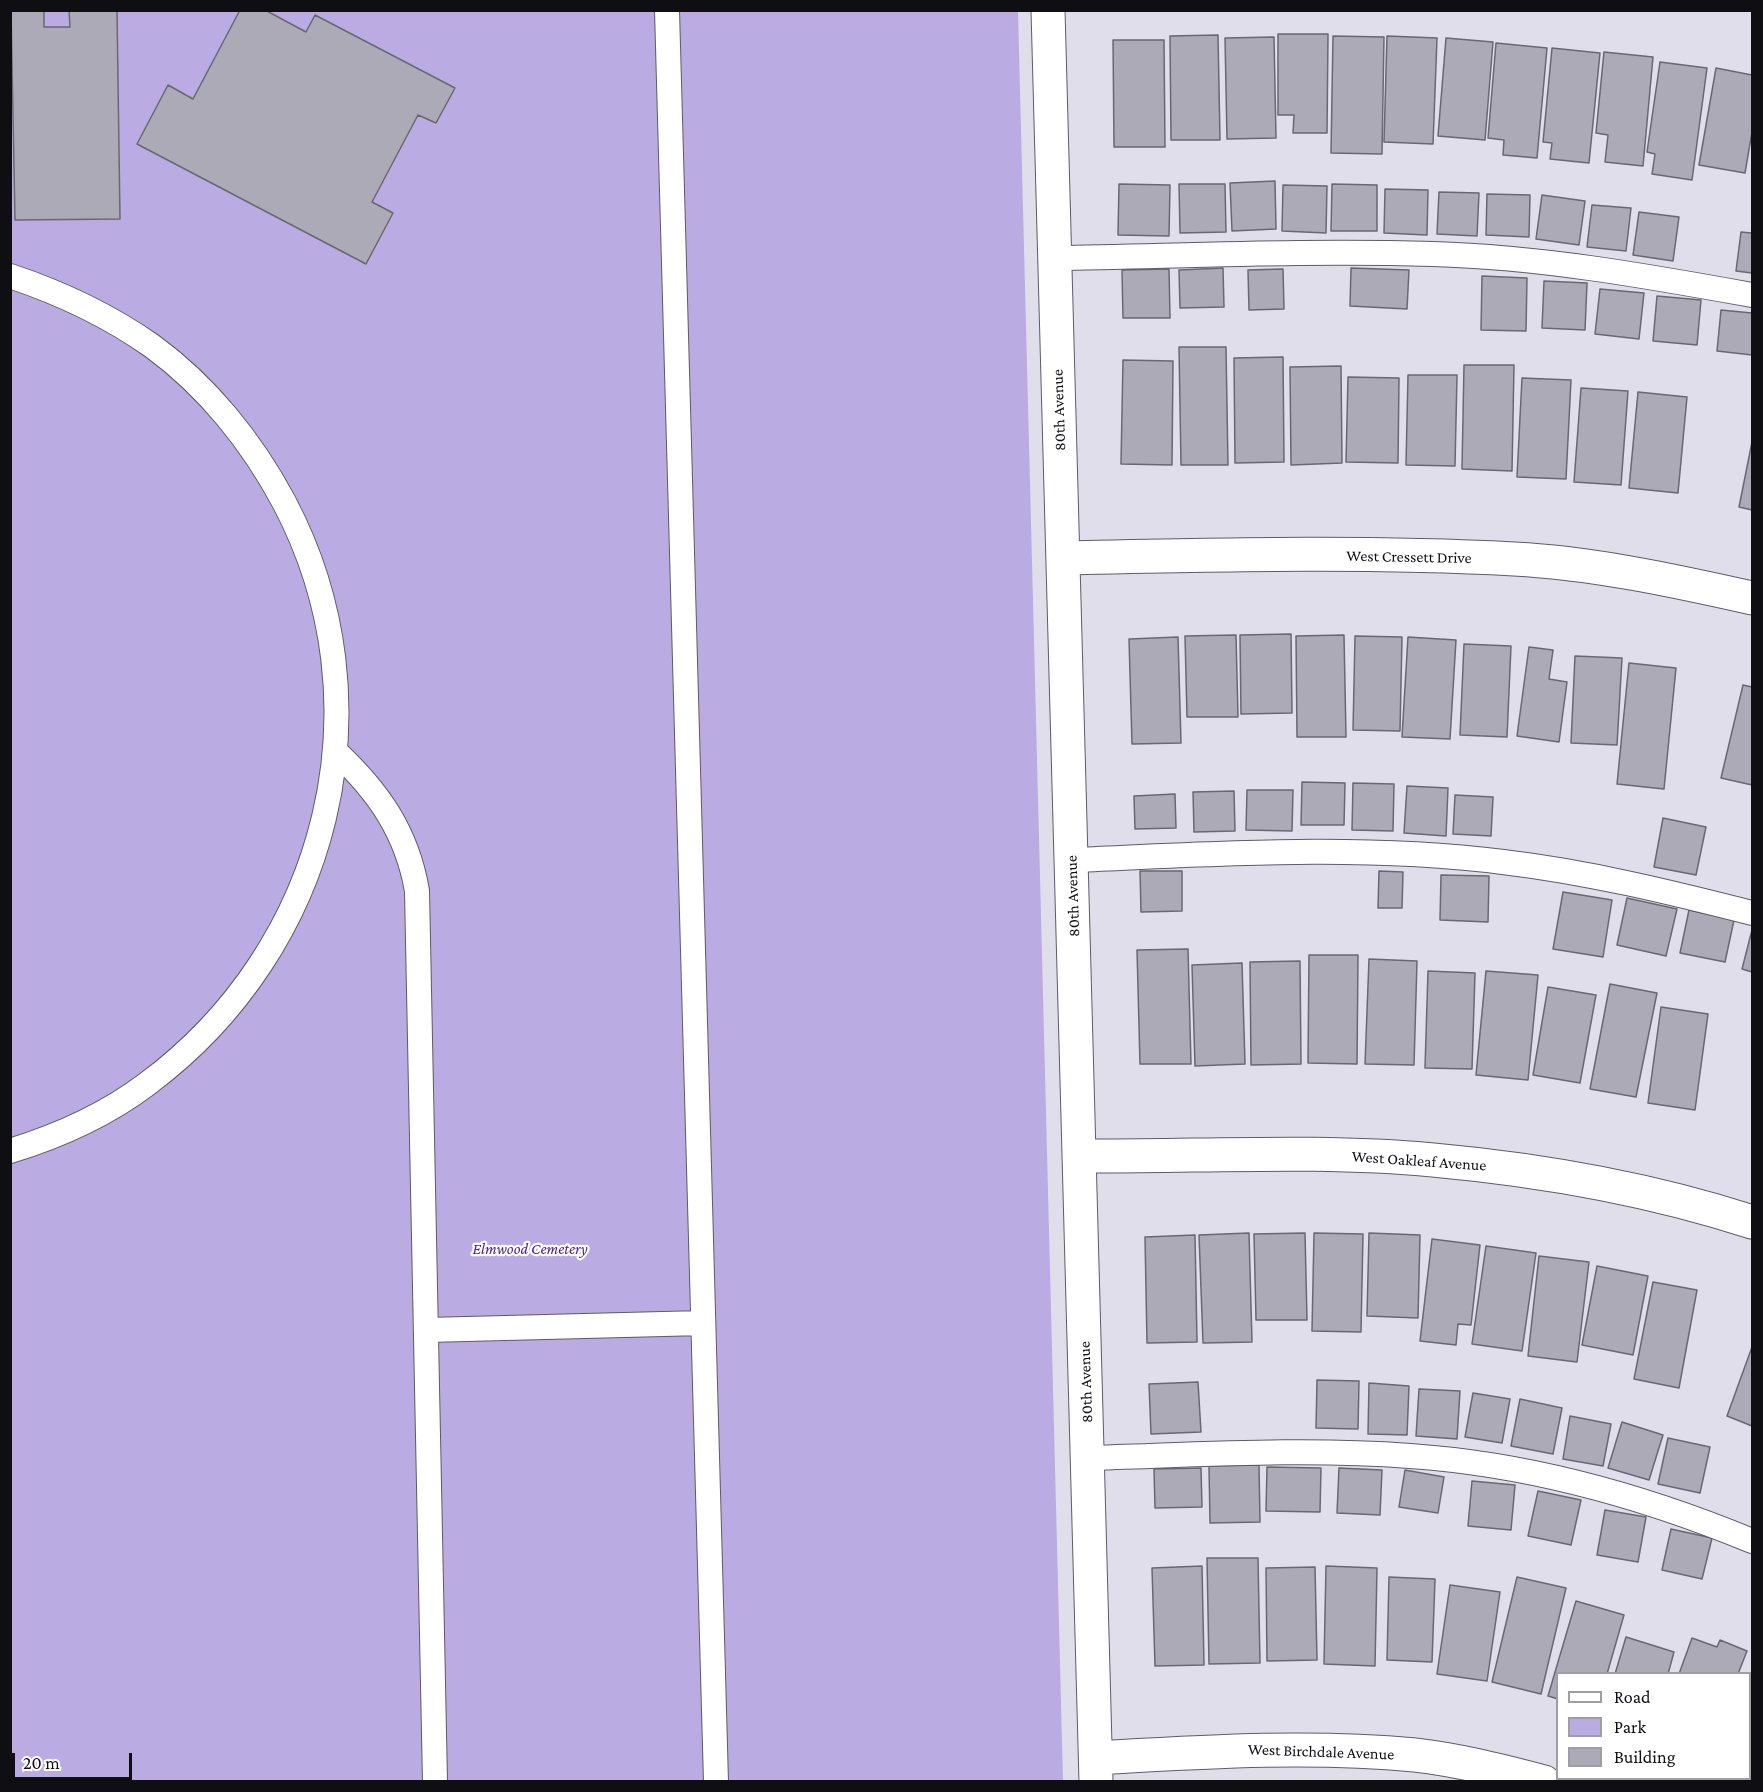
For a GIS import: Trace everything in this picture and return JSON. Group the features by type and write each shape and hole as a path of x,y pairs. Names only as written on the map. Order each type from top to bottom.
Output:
{"street":[{"name":"80th Avenue","path":"1048,10 1096,1770"},
{"name":"West Cressett Drive","path":"1063,558 1289,556 1516,559 1624,573 1752,598"},
{"name":"West Oakleaf Avenue","path":"1080,1156 1349,1156 1432,1160 1575,1176 1656,1194 1752,1222"},
{"name":"West Birchdale Avenue","path":"1096,1770 1246,1749 1344,1751 1415,1755 1470,1764 1544,1782"}],"lane":[{"path":"667,10 716,1782"},
{"path":"1055,258 1332,253 1432,254 1527,261 1631,274 1752,295"},
{"path":"10,276 53,290 105,316 154,347 197,385 228,419 269,475 305,547 317,580 330,636 336,693 335,751 327,806 312,861 300,893 263,963 229,1008 190,1049 146,1085 98,1115 47,1140 10,1151"},
{"path":"335,751 366,780 396,826 411,860 417,891 435,1782"},
{"path":"1072,860 1353,852 1502,861 1605,879 1752,913"},
{"path":"426,1330 703,1323"},
{"path":"1088,1458 1310,1453 1412,1456 1462,1462 1506,1468 1598,1487 1694,1518 1752,1541"}],"green space":[{"name":"Elmwood Cemetery","path":"11,11 1018,11 1063,1781 11,1782"}],"building":[{"path":"11,10 44,10 44,27 70,27 69,10 117,10 120,219 15,220"},
{"path":"240,10 265,10 306,32 315,15 455,88 436,123 418,115 372,202 393,213 366,264 137,144 168,85 193,99"},
{"path":"1278,34 1328,34 1327,133 1293,133 1294,115 1278,115"},
{"path":"1218,35 1220,140 1171,140 1170,36"},
{"path":"1333,36 1384,37 1382,154 1331,153"},
{"path":"1387,36 1437,38 1433,144 1384,142"},
{"path":"1274,37 1276,138 1227,139 1225,38"},
{"path":"1446,38 1493,42 1485,140 1438,136"},
{"path":"1113,40 1164,40 1165,147 1114,147"},
{"path":"1496,43 1547,48 1537,158 1503,155 1504,140 1488,138"},
{"path":"1552,48 1600,53 1589,163 1550,159 1552,143 1543,142"},
{"path":"1604,52 1653,57 1643,166 1605,162 1608,135 1596,133"},
{"path":"1660,62 1707,68 1692,180 1652,174 1655,154 1647,152"},
{"path":"1716,68 1752,75 1752,132 1745,173 1699,165"},
{"path":"1275,181 1276,229 1232,231 1230,183"},
{"path":"1119,184 1170,185 1169,236 1118,235"},
{"path":"1179,184 1225,184 1226,232 1180,233"},
{"path":"1332,184 1377,185 1377,231 1331,231"},
{"path":"1283,185 1327,186 1326,233 1282,231"},
{"path":"1385,189 1428,190 1427,235 1384,233"},
{"path":"1439,192 1479,193 1477,236 1437,234"},
{"path":"1487,194 1530,195 1529,237 1486,235"},
{"path":"1542,195 1585,201 1579,245 1536,239"},
{"path":"1592,205 1631,208 1626,251 1587,247"},
{"path":"1639,212 1679,217 1673,261 1633,255"},
{"path":"1741,232 1752,233 1752,273 1736,271"},
{"path":"1223,268 1224,307 1180,308 1179,270"},
{"path":"1351,268 1409,270 1407,309 1350,306"},
{"path":"1169,269 1170,318 1123,318 1122,270"},
{"path":"1283,269 1284,309 1249,310 1248,270"},
{"path":"1482,276 1527,278 1526,331 1481,330"},
{"path":"1544,281 1587,283 1585,330 1542,328"},
{"path":"1600,289 1644,293 1639,339 1595,334"},
{"path":"1657,296 1701,300 1697,345 1653,341"},
{"path":"1721,310 1752,313 1752,355 1717,351"},
{"path":"1179,347 1226,347 1228,465 1181,465"},
{"path":"1283,357 1284,462 1235,463 1234,358"},
{"path":"1123,360 1173,361 1172,465 1121,464"},
{"path":"1464,365 1514,365 1512,471 1462,469"},
{"path":"1341,366 1342,463 1291,465 1290,367"},
{"path":"1408,375 1457,375 1455,466 1406,465"},
{"path":"1348,377 1399,378 1398,463 1346,462"},
{"path":"1522,378 1571,380 1566,479 1517,477"},
{"path":"1581,388 1628,391 1621,485 1574,482"},
{"path":"1638,392 1687,397 1678,493 1629,488"},
{"path":"1752,442 1752,510 1739,507"},
{"path":"1291,634 1292,713 1241,714 1240,635"},
{"path":"1236,635 1238,717 1187,717 1185,636"},
{"path":"1344,635 1346,737 1297,737 1296,636"},
{"path":"1355,636 1402,637 1400,731 1353,730"},
{"path":"1178,637 1181,743 1132,744 1129,639"},
{"path":"1408,637 1456,640 1450,739 1402,737"},
{"path":"1464,644 1511,646 1507,737 1460,735"},
{"path":"1529,647 1553,650 1549,679 1567,682 1559,742 1517,736"},
{"path":"1575,656 1622,658 1617,745 1571,743"},
{"path":"1629,663 1676,668 1664,789 1617,784"},
{"path":"1743,685 1752,687 1752,785 1721,778"},
{"path":"1302,782 1345,783 1344,825 1301,825"},
{"path":"1353,783 1394,784 1393,831 1352,830"},
{"path":"1407,786 1448,788 1446,836 1404,833"},
{"path":"1247,790 1293,790 1292,831 1246,830"},
{"path":"1234,791 1235,831 1194,832 1193,792"},
{"path":"1175,794 1176,828 1135,829 1134,796"},
{"path":"1455,795 1493,797 1491,836 1453,834"},
{"path":"1663,818 1706,827 1696,875 1654,867"},
{"path":"1140,871 1182,871 1182,911 1141,912"},
{"path":"1379,871 1403,872 1402,908 1378,908"},
{"path":"1441,875 1489,876 1488,922 1440,920"},
{"path":"1563,892 1612,900 1603,957 1553,949"},
{"path":"1627,898 1677,909 1666,956 1617,945"},
{"path":"1689,910 1734,920 1725,962 1680,953"},
{"path":"1752,930 1752,972 1742,969"},
{"path":"1188,949 1191,1064 1140,1064 1137,950"},
{"path":"1309,955 1358,955 1357,1064 1308,1063"},
{"path":"1369,959 1417,961 1414,1065 1365,1064"},
{"path":"1300,961 1301,1064 1251,1065 1250,962"},
{"path":"1242,963 1245,1064 1195,1066 1192,965"},
{"path":"1428,971 1475,973 1472,1069 1425,1068"},
{"path":"1486,971 1538,975 1528,1080 1476,1075"},
{"path":"1610,984 1657,993 1636,1097 1590,1089"},
{"path":"1548,987 1596,995 1580,1083 1533,1075"},
{"path":"1661,1007 1708,1014 1695,1110 1648,1103"},
{"path":"1249,1233 1252,1342 1203,1343 1199,1235"},
{"path":"1305,1233 1307,1320 1256,1320 1254,1234"},
{"path":"1314,1233 1363,1234 1361,1332 1312,1331"},
{"path":"1369,1233 1420,1235 1418,1318 1367,1316"},
{"path":"1195,1235 1197,1342 1147,1343 1145,1237"},
{"path":"1432,1239 1480,1245 1471,1325 1458,1324 1456,1345 1420,1341"},
{"path":"1486,1246 1536,1253 1522,1351 1472,1344"},
{"path":"1539,1256 1589,1262 1577,1362 1528,1356"},
{"path":"1597,1266 1648,1276 1633,1355 1582,1345"},
{"path":"1653,1282 1697,1290 1679,1388 1634,1379"},
{"path":"1752,1347 1752,1426 1727,1416"},
{"path":"1317,1380 1359,1381 1358,1429 1316,1428"},
{"path":"1198,1382 1201,1432 1151,1434 1149,1384"},
{"path":"1369,1383 1409,1386 1407,1435 1368,1434"},
{"path":"1419,1389 1460,1391 1457,1439 1416,1436"},
{"path":"1473,1393 1510,1399 1502,1443 1465,1437"},
{"path":"1520,1399 1562,1408 1553,1454 1511,1446"},
{"path":"1570,1416 1611,1424 1603,1466 1563,1459"},
{"path":"1622,1422 1663,1435 1649,1480 1608,1468"},
{"path":"1668,1438 1710,1447 1700,1493 1658,1484"},
{"path":"1259,1465 1260,1522 1210,1523 1209,1466"},
{"path":"1267,1467 1321,1468 1320,1512 1266,1511"},
{"path":"1201,1468 1202,1507 1155,1508 1154,1469"},
{"path":"1339,1468 1382,1470 1380,1515 1337,1513"},
{"path":"1405,1470 1444,1477 1438,1513 1399,1507"},
{"path":"1472,1481 1515,1485 1511,1530 1468,1526"},
{"path":"1538,1491 1581,1500 1571,1545 1528,1536"},
{"path":"1605,1510 1646,1517 1638,1562 1597,1555"},
{"path":"1671,1529 1712,1538 1702,1579 1662,1570"},
{"path":"1207,1558 1258,1558 1260,1663 1209,1664"},
{"path":"1202,1566 1204,1665 1155,1666 1152,1568"},
{"path":"1326,1566 1377,1568 1375,1666 1324,1664"},
{"path":"1315,1567 1317,1660 1267,1661 1266,1568"},
{"path":"1389,1577 1435,1579 1432,1662 1387,1660"},
{"path":"1517,1577 1566,1588 1541,1694 1492,1682"},
{"path":"1450,1585 1500,1592 1487,1681 1437,1674"},
{"path":"1576,1601 1624,1615 1608,1672 1556,1672 1556,1698 1548,1696"},
{"path":"1626,1637 1674,1652 1669,1672 1616,1672"},
{"path":"1692,1638 1717,1647 1720,1640 1747,1651 1739,1672 1680,1672"},
{"path":"1751,1680 1752,1681 1751,1769"}]}
